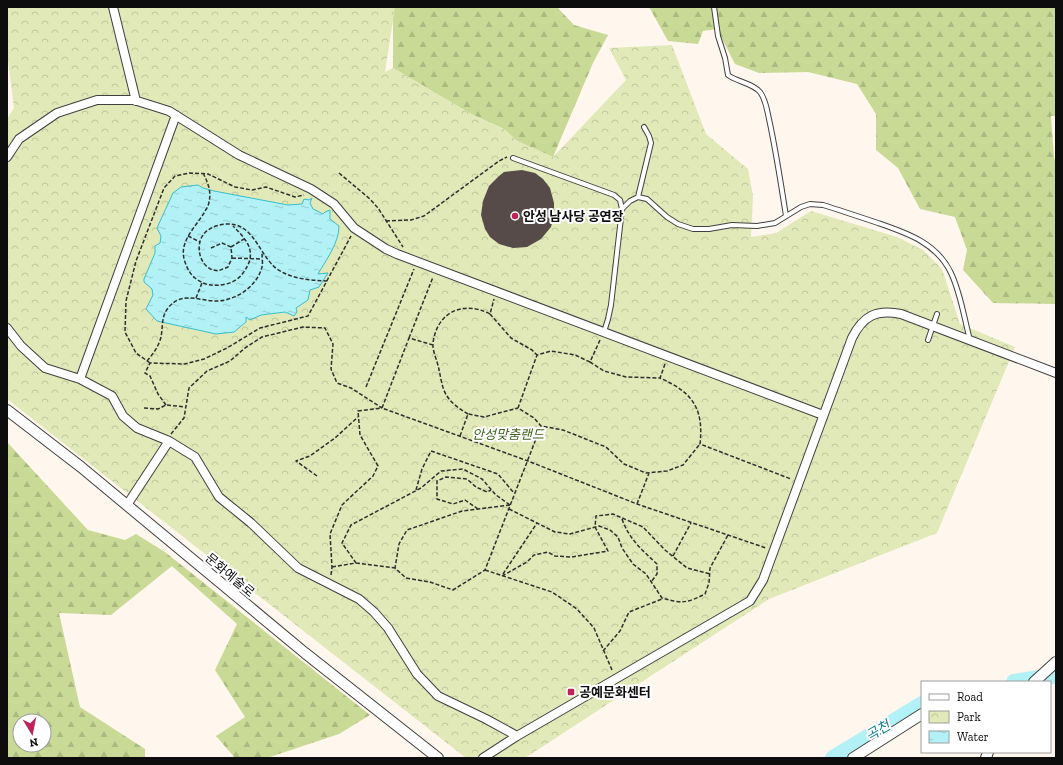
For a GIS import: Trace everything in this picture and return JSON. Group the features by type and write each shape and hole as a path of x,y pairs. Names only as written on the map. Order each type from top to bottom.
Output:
{"street":[{"path":"113,7 136,101"},
{"path":"7,157 19,139 56,113 97,100 136,101 169,111 239,155 313,190 334,204 354,228 386,249 823,415"},
{"path":"80,379 176,115"},
{"path":"483,758 517,736 750,601 763,580 852,338 861,322 870,316 879,313 890,312 901,314 1056,373"},
{"path":"7,328 21,346 45,368 80,379 112,396 123,416 137,428 167,441 194,457 219,497 251,523 298,568 359,599 374,612 388,628 417,674 438,696 517,736"},
{"name":"문화예술로","path":"7,410 80,467 305,653 438,758"},
{"path":"127,506 167,441"},
{"path":"1035,681 1055,663"},
{"path":"852,758 921,715"}],"lane":[{"path":"714,7 718,36 725,58 728,75 760,92 764,100 774,142 786,216"},
{"path":"638,197 651,143 644,127"},
{"path":"513,158 614,195 620,200 622,209 611,305 604,333"},
{"path":"622,209 630,201 638,197 647,199 667,217 678,224 693,228 709,229 732,225 757,226 775,223 801,207 810,204 823,205 900,231 927,245 937,252 945,262 956,284 970,341"},
{"path":"928,340 937,314"}],"path":[{"path":"386,221 411,220 424,216 499,161 506,157 513,158"},
{"path":"313,190 295,197 266,187 252,190 235,187 208,174 190,173 175,176 164,188 136,261 126,301 125,332 136,353 150,363 185,364 204,359 227,348 260,328 308,316 354,228"},
{"path":"339,173 370,199 405,250"},
{"path":"203,174 210,187 208,206 185,240 183,255 193,276 202,283 209,286 227,284 240,277 248,266 251,257 249,246 245,239 232,225"},
{"path":"231,247 232,258 228,267 218,271 209,268 203,262 200,255 200,242 203,234 214,226 224,224 232,225 247,230 262,251 277,268 288,275 300,279 326,281"},
{"path":"188,236 200,242"},
{"path":"231,247 245,239"},
{"path":"211,248 222,243 231,247"},
{"path":"147,361 155,351 161,338 162,321 168,308 179,299 196,298 218,301 234,298 257,280 262,266 262,251"},
{"path":"232,258 262,260"},
{"path":"366,387 417,262"},
{"path":"382,408 436,269"},
{"path":"196,298 202,283"},
{"path":"490,314 497,292"},
{"path":"469,308 485,312 490,314 511,338 532,350 537,355 551,351 575,355 604,371 626,377 660,378 673,383 686,393 695,404 700,417 700,444 683,465 667,472 646,473 624,464 606,447 563,430 541,426 534,418 518,408 484,416 468,414 455,406 446,396 433,345 436,328 443,318 453,311 469,308"},
{"path":"167,441 184,418 189,388 208,371 230,361 245,348 262,337 303,327 325,328 333,344 331,369 337,383 351,388 382,408 528,461 636,504 773,551"},
{"path":"590,362 604,333"},
{"path":"409,338 433,345"},
{"path":"518,408 537,355"},
{"path":"660,378 668,357"},
{"path":"150,363 144,373 150,376 158,394 166,405"},
{"path":"144,408 158,409 166,405 186,407"},
{"path":"330,583 332,568 330,534 342,505 374,476 378,466 360,434 358,412 382,408"},
{"path":"460,436 468,414"},
{"path":"316,476 296,461 310,456 335,438 358,417"},
{"path":"332,568 356,563 395,568 406,578 430,582 453,590 485,570 541,426"},
{"path":"700,444 799,481"},
{"path":"416,490 422,469 431,451 498,474 515,493"},
{"path":"356,563 342,543 351,525 416,490 442,471 463,469 482,479 492,490 510,505"},
{"path":"636,504 649,473"},
{"path":"478,509 465,500 453,504 437,499 437,481 446,477 467,479 476,488 487,492 492,490"},
{"path":"395,568 399,544 406,530 462,511 510,505"},
{"path":"509,509 555,532 570,534 599,526 610,530 618,537 622,548 633,564 646,574 662,598 678,603 694,600 706,594 710,568 728,535"},
{"path":"502,576 527,562 534,555 548,552 555,556 572,557 608,551 595,527 596,516 613,514 643,527 687,568 710,574"},
{"path":"622,518 626,530 638,547 657,564 657,574 651,582"},
{"path":"502,576 537,523"},
{"path":"673,556 691,523"},
{"path":"485,570 552,592 577,609 594,628 616,679"},
{"path":"603,650 620,630 629,612 662,598"}],"green space":[{"name":"안성맞춤랜드","path":"7,7 395,7 385,72 393,68 471,114 504,129 517,141 553,157 626,80 609,48 672,45 706,134 748,169 753,196 751,237 776,233 811,211 897,237 923,250 942,269 960,324 1015,347 937,533 769,599 525,758 466,758 7,399 7,119 14,108 7,53"},
{"path":"393,7 557,7 574,25 608,35 593,63 553,157 517,141 504,129 471,114 393,68"},
{"path":"649,7 1056,7 1056,116 1051,116 1054,157 1056,163 1056,304 993,303 963,270 967,250 955,217 920,209 898,168 876,150 876,114 857,84 808,72 759,73 735,64 717,29 703,31 698,44 668,41"},
{"path":"7,442 88,530 125,540 136,534 165,552 370,715 339,734 267,758 235,758 216,736 245,717 215,670 237,624 172,566 111,615 59,613 80,707 145,749 145,758 7,758"}],"water":[{"path":"198,185 214,191 288,205 302,204 304,199 309,200 312,198 310,203 313,209 323,214 330,210 330,219 339,226 337,239 332,251 318,274 328,273 319,287 310,290 308,300 296,308 297,312 294,316 285,312 261,315 250,320 246,317 246,322 234,332 216,334 157,321 146,309 153,295 152,289 144,282 144,279 155,253 155,246 160,243 161,236 157,228 173,193 181,187"}],"building":[{"path":"522,170 535,173 543,179 550,188 554,203 554,216 551,227 541,239 527,247 513,248 499,244 490,237 485,229 481,215 483,201 489,186 504,172"}],"waterway":[{"name":"곡천","path":"1020,681 1056,675"},
{"name":"곡천","path":"833,758 921,705"}],"place":[{"name":"안성 남사당 공연장","path":"515,216"},
{"name":"공예문화센터","path":"571,692"}]}
